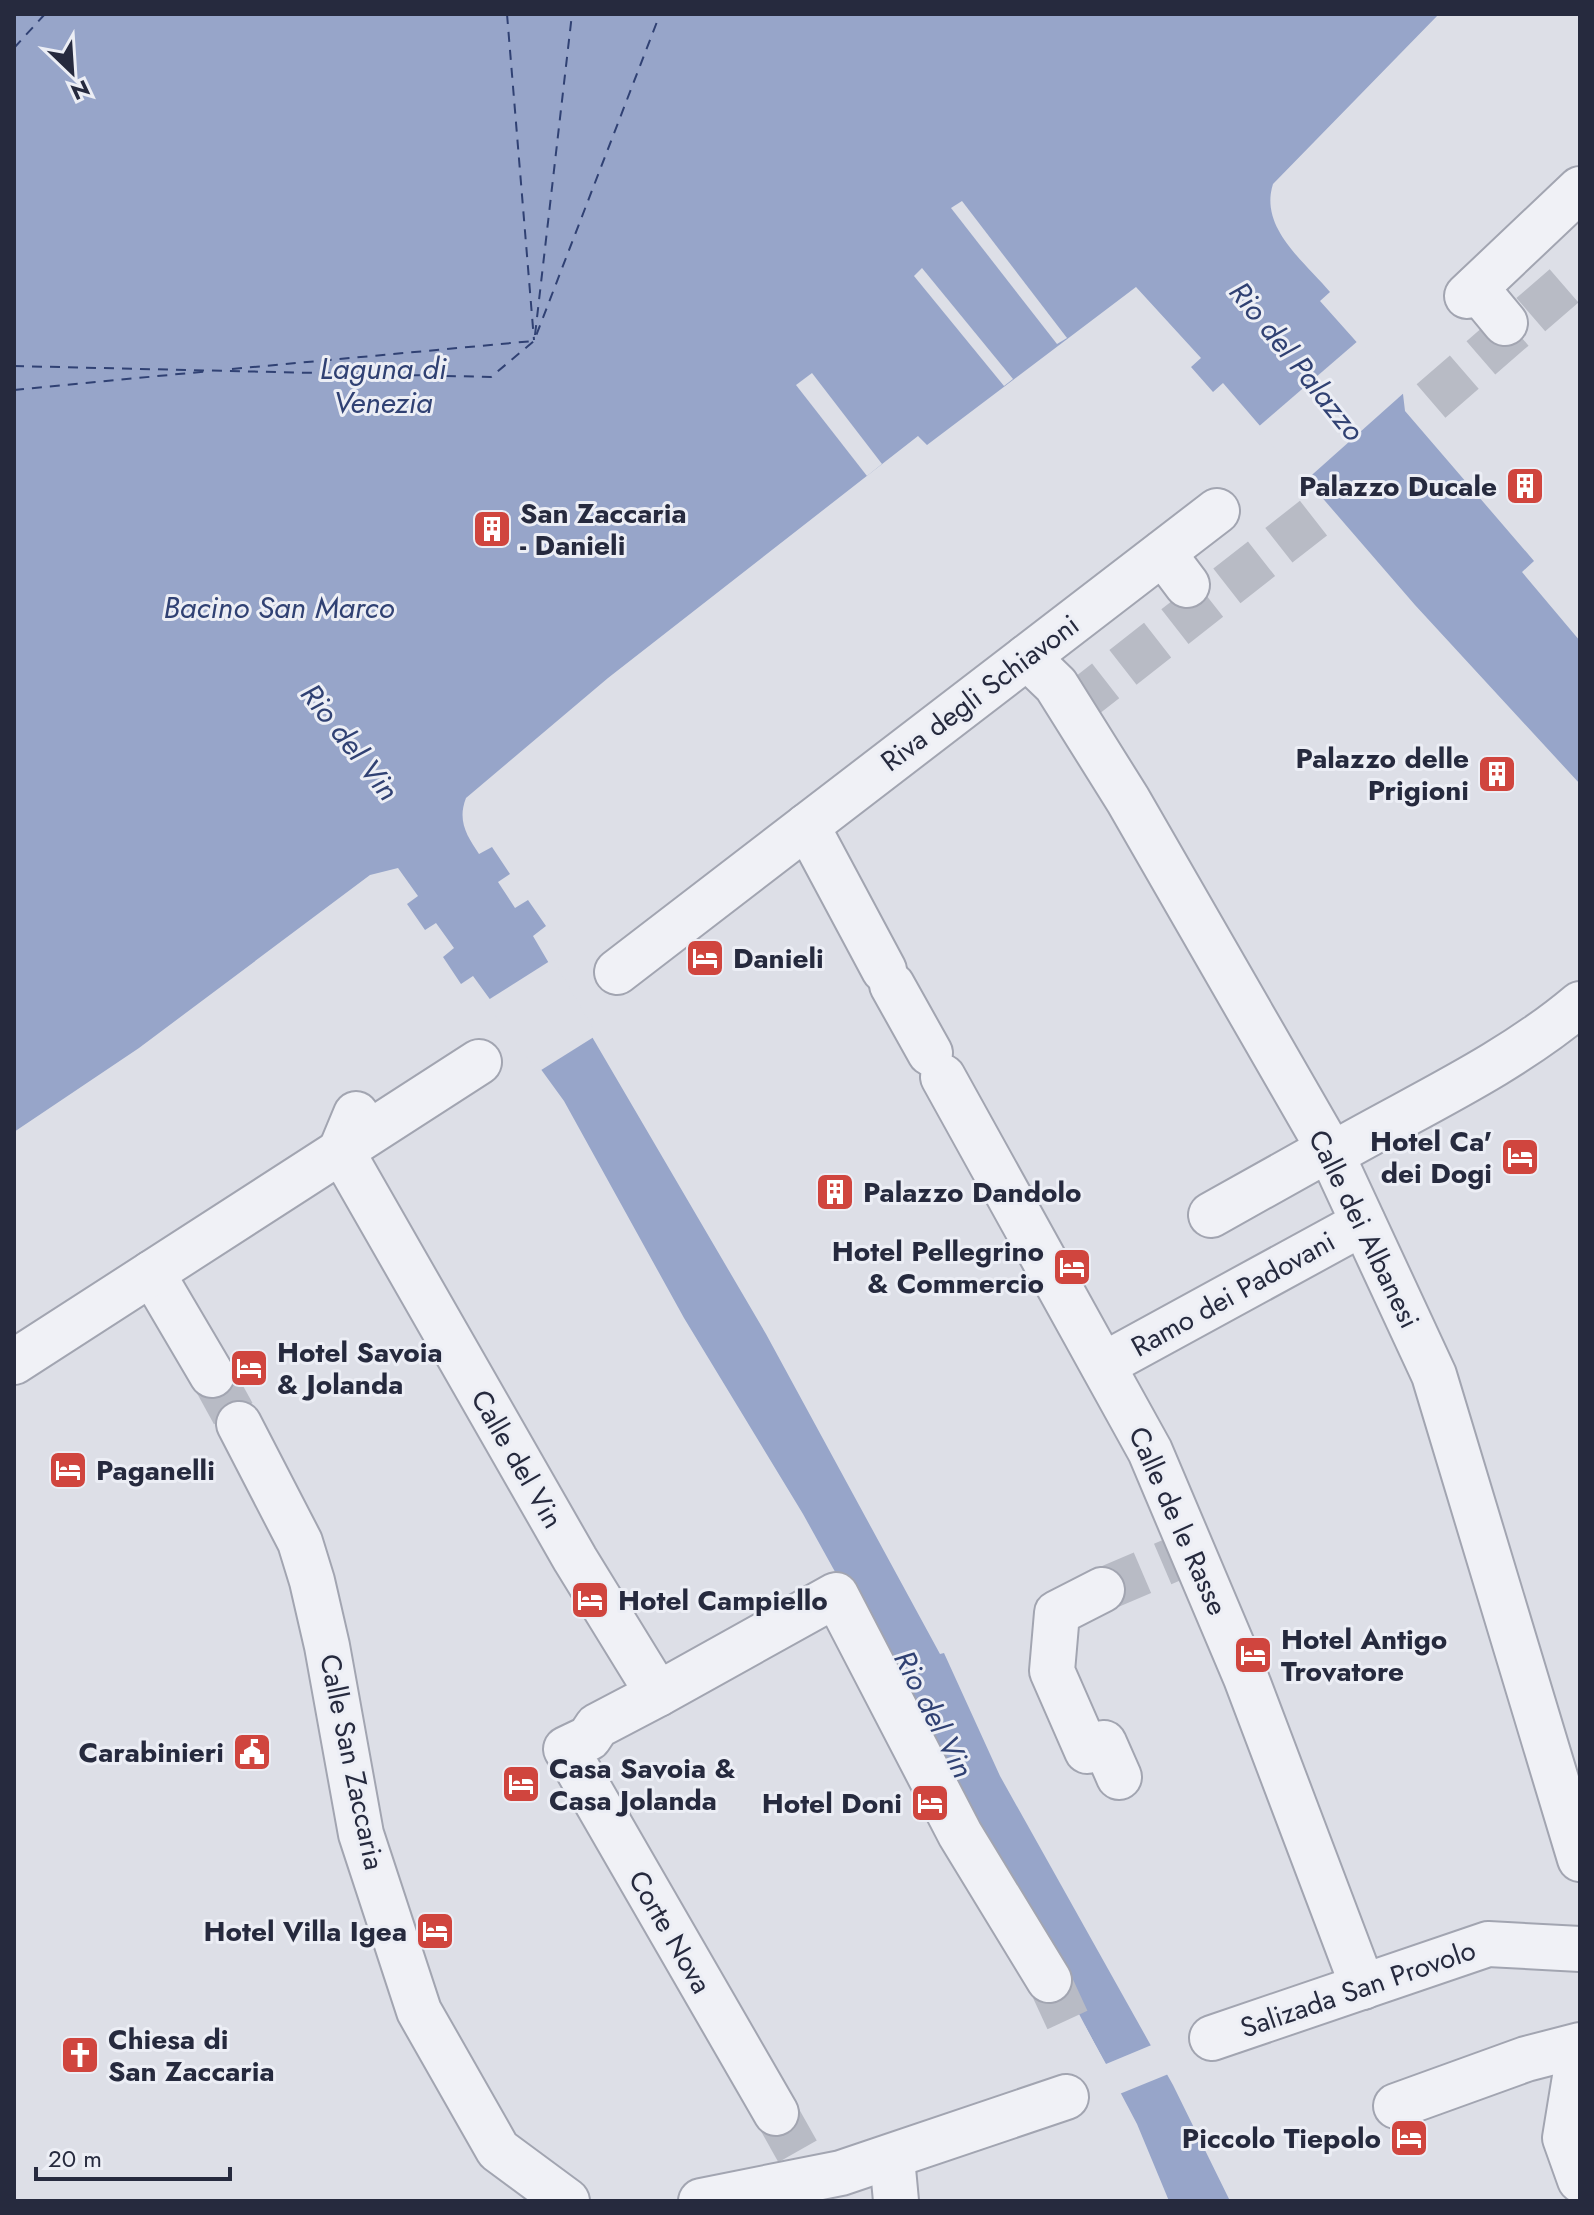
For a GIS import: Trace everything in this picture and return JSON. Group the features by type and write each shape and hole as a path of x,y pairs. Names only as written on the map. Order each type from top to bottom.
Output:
{"street":[{"path":"1505,323 1472,292 1580,189"},
{"name":"Riva degli Schiavoni","path":"617,972 727,883 807,826 1027,657 1175,569 1217,511"},
{"name":"Calle dei Albanesi","path":"1027,657 1056,685 1128,800 1330,1151 1434,1375 1580,1859"},
{"name":"Calle de le Rasse","path":"807,826 1150,1451 1186,1554 1363,1987"},
{"path":"1211,1215 1330,1151 1340,1150 1501,1061 1545,1033 1580,1004"},
{"path":"14,1362 152,1273 349,1132 479,1062"},
{"name":"Calle del Vin","path":"349,1132 575,1559 658,1694"},
{"name":"Ramo dei Padovani","path":"1103,1365 1363,1223"},
{"path":"152,1273 212,1375"},
{"name":"Calle San Zaccaria","path":"239,1424 300,1542 312,1581 361,1834 419,2011 498,2150 567,2201"},
{"path":"1102,1590 1057,1613 1052,1671 1087,1751 1104,1743 1119,1777"},
{"path":"658,1694 836,1595 960,1834 1049,1980"},
{"name":"Corte Nova","path":"658,1694 597,1726 589,1738 566,1749 776,2113"},
{"name":"Salizada San Provolo","path":"1207,2033 1363,1987 1488,1944 1580,1949"},
{"path":"1396,2106 1526,2059 1580,2046 1565,2138 1580,2180"},
{"path":"701,2201 819,2171 892,2158 1066,2097"},
{"path":"892,2158 896,2201"}],"water":[{"name":"Laguna di Venezia","path":"14,14 1439,14 1273,184 1270,200 1272,215 1286,243 1330,292 1320,301 1403,394 1405,411 1534,561 1522,572 1580,641 1580,784 1415,605 1223,383 1213,392 1191,367 1201,358 1136,287 927,445 918,436 608,678 466,798 463,806 467,834 479,854 492,847 510,874 498,882 515,908 528,900 546,926 533,936 766,1334 940,1654 944,1653 1000,1776 1173,2085 1230,2201 1169,2201 1137,2124 1059,1976 803,1514 684,1318 564,1101 473,976 461,984 443,957 454,948 436,923 425,930 407,904 418,896 398,868 370,875 139,1048 14,1132"}],"pier":[{"path":"962,201 1067,338 1057,344 951,208"},
{"path":"922,268 1013,379 1004,386 914,276"},
{"path":"1359,340 1406,391 1304,482 1257,428"},
{"path":"812,373 882,464 867,476 796,385"},
{"path":"553,959 597,1035 538,1072 485,1002"},
{"path":"1085,2026 1106,2064 1154,2044 1171,2073 1117,2095 1082,2028"}],"ferry route":[{"path":"14,48 45,14"},
{"path":"507,14 534,340"},
{"path":"535,335 572,14"},
{"path":"14,366 491,377 534,341 660,14"},
{"path":"232,369 533,341"},
{"path":"14,390 210,371"}],"tunnel":[{"path":"1431,401 1580,272"},
{"path":"1071,708 1320,513"},
{"path":"212,1375 239,1424"},
{"path":"1102,1590 1179,1557"},
{"path":"1049,1980 1073,2032"},
{"path":"776,2113 803,2161"}],"place":[{"name":"Palazzo Ducale","path":"1525,486"},
{"name":"San Zaccaria - Danieli","path":"492,529"},
{"name":"Palazzo delle Prigioni","path":"1497,774"},
{"name":"Danieli","path":"705,958"},
{"name":"Hotel Ca' dei Dogi","path":"1520,1157"},
{"name":"Palazzo Dandolo","path":"835,1192"},
{"name":"Hotel Pellegrino & Commercio","path":"1072,1267"},
{"name":"Hotel Savoia & Jolanda","path":"249,1368"},
{"name":"Paganelli","path":"68,1470"},
{"name":"Hotel Campiello","path":"590,1600"},
{"name":"Hotel Antigo Trovatore","path":"1253,1655"},
{"name":"Carabinieri","path":"252,1752"},
{"name":"Casa Savoia & Casa Jolanda","path":"521,1784"},
{"name":"Hotel Doni","path":"930,1803"},
{"name":"Hotel Villa Igea","path":"435,1931"},
{"name":"Chiesa di San Zaccaria","path":"80,2055"},
{"name":"Piccolo Tiepolo","path":"1409,2138"}],"water label":[{"name":"Rio del Palazzo","path":"1297,361"},
{"name":"Bacino San Marco","path":"279,607"},
{"name":"Rio del Vin","path":"350,742"},
{"name":"Rio del Vin","path":"934,1714"}]}
